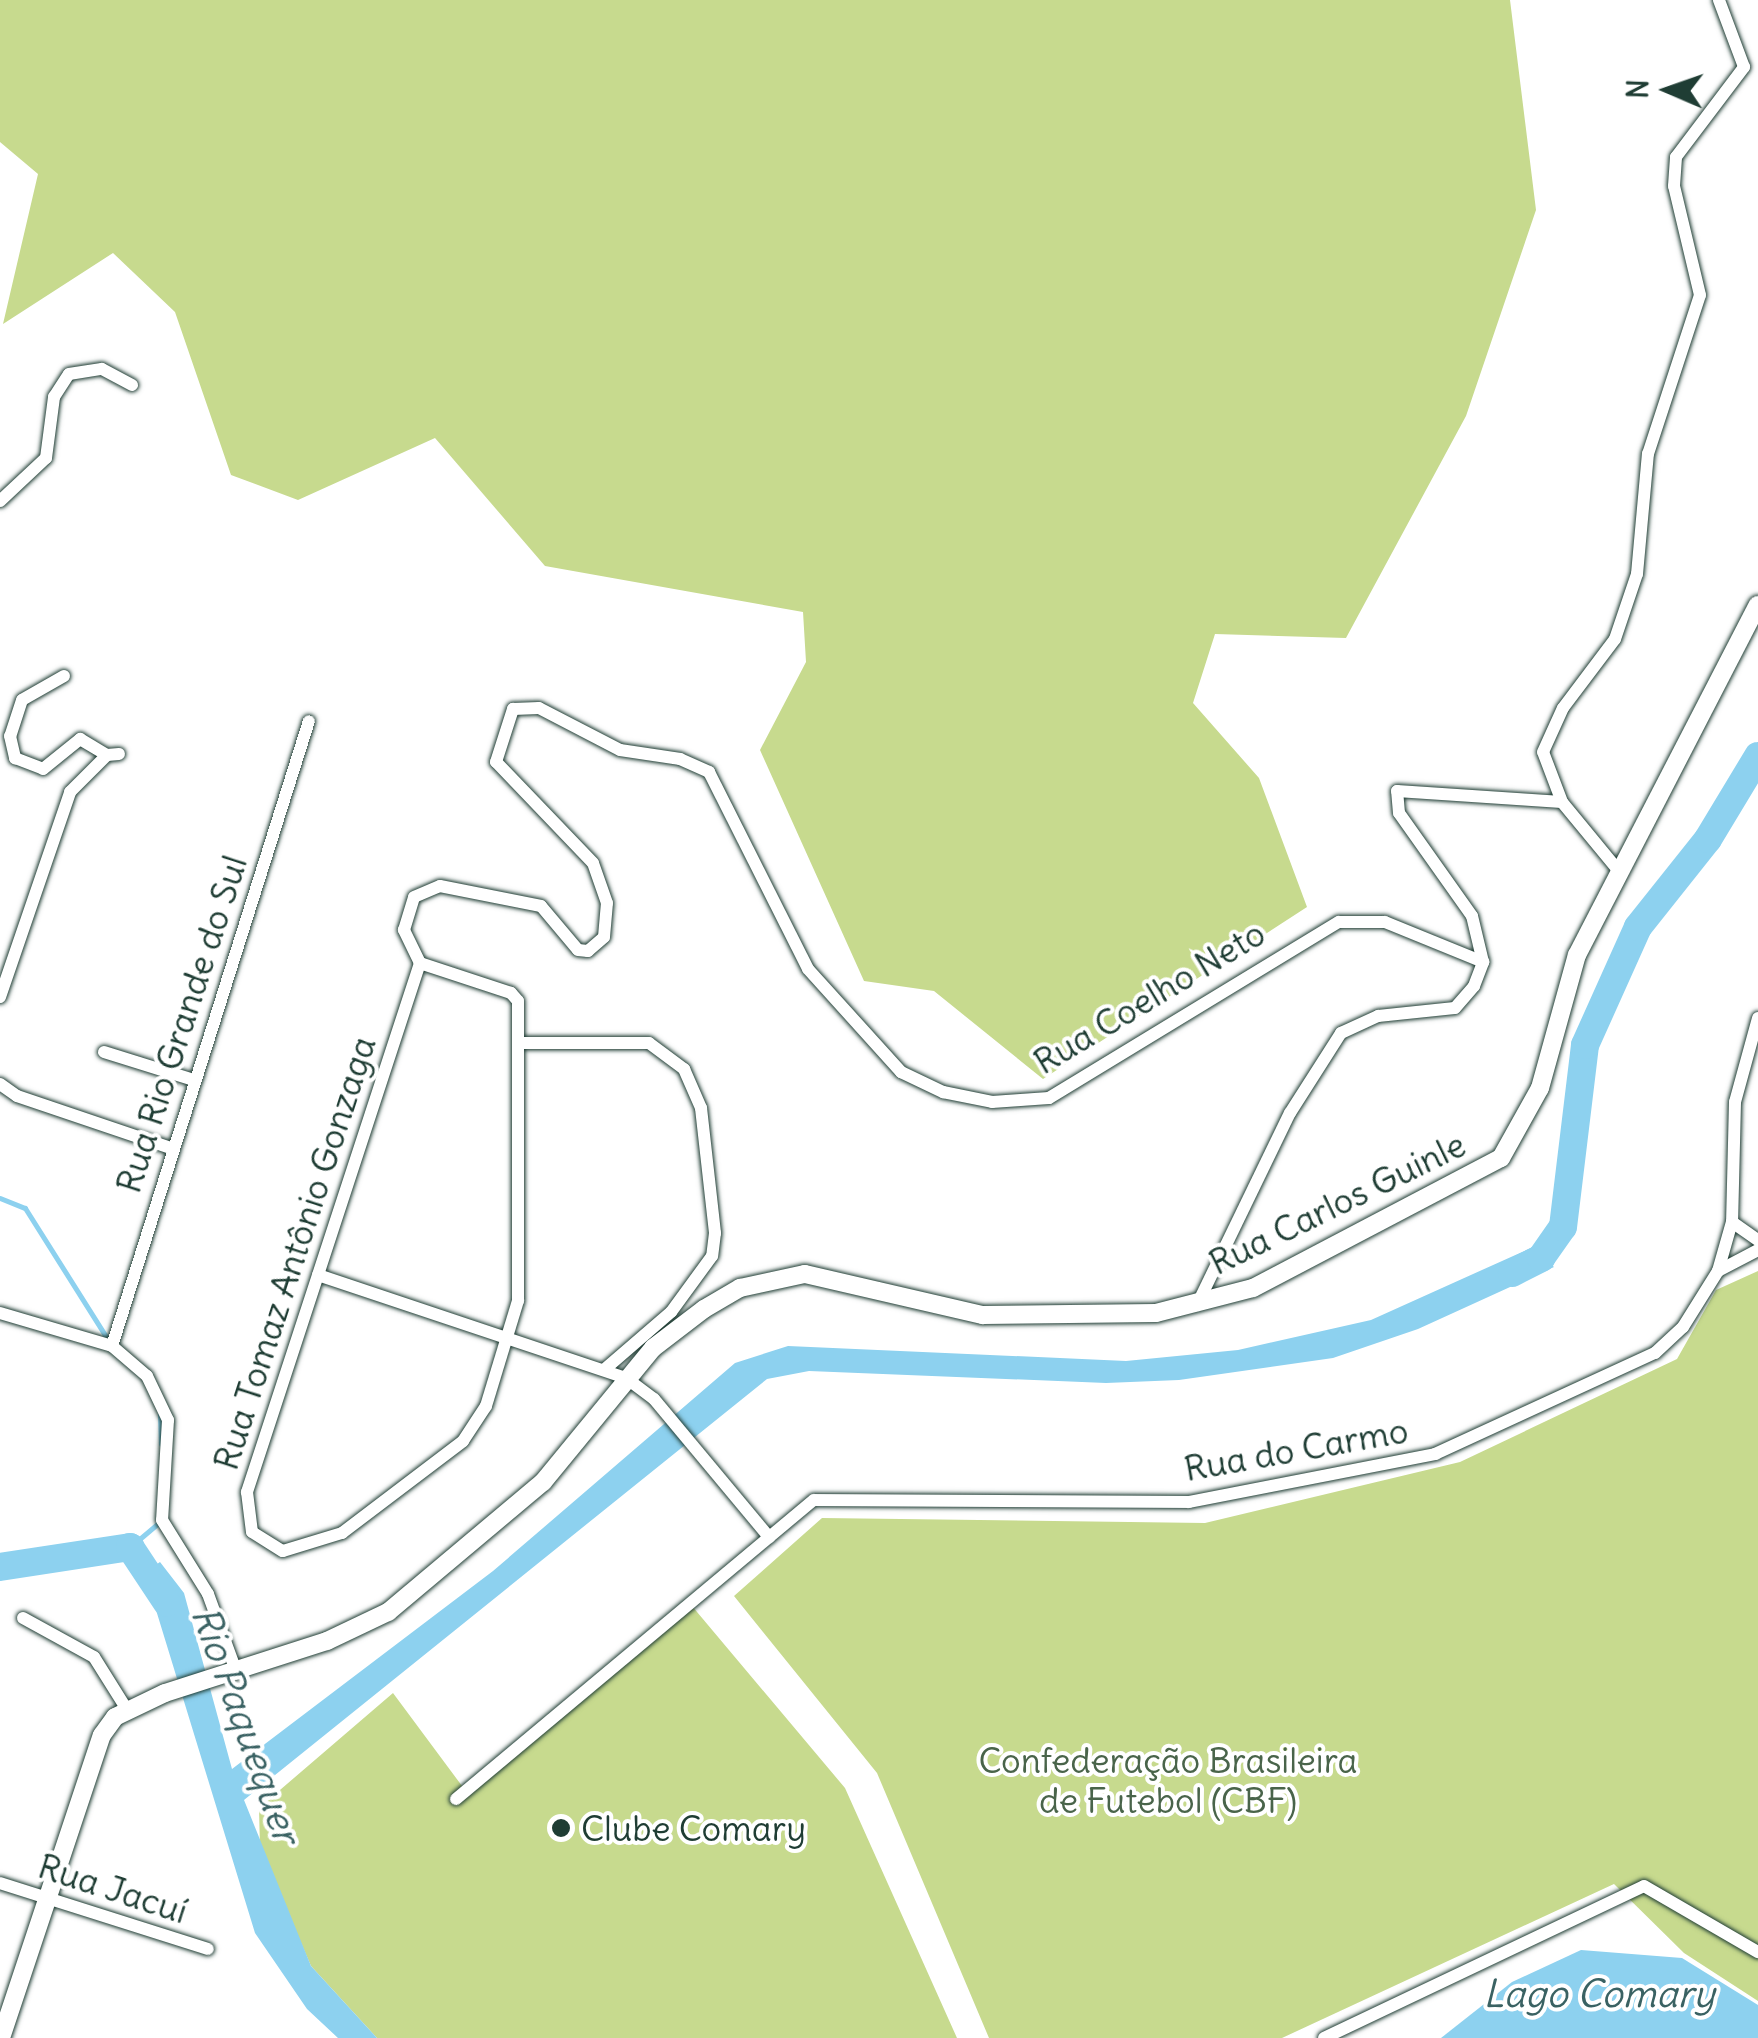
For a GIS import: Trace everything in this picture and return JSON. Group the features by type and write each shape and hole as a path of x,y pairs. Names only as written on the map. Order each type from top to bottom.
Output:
{"street":[{"path":"1618,870 1562,802 1544,766 1548,732 1600,666 1626,616 1637,574 1648,454 1700,295 1674,186 1676,157 1690,132 1739,82 1744,67 1719,0"},
{"path":"0,501 46,458 54,398 70,374 102,369 132,386"},
{"name":"Rua Carlos Guinle","path":"126,1708 358,1628 428,1584 543,1482 626,1378 684,1322 740,1288 784,1276 816,1276 983,1315 1112,1316 1197,1305 1302,1264 1486,1168 1511,1148 1540,1088 1577,956 1758,605"},
{"path":"0,996 70,792 113,755 80,739 43,770 15,758 10,736 22,700 64,676"},
{"name":"Rua Coelho Neto","path":"420,963 404,930 409,906 428,887 542,906 578,950 588,951 604,937 607,903 593,863 496,762 506,722 525,704 620,750 680,759 709,772 808,969 901,1072 943,1092 992,1102 1049,1098 1339,922 1385,922 1483,962"},
{"name":"Rua Rio Grande do Sul","path":"112,1346 171,1148 309,721"},
{"path":"1197,1305 1290,1113 1340,1033 1378,1016 1456,1008 1483,962 1460,892 1399,813 1394,797 1407,789 1562,802"},
{"name":"Rua Tomaz Antônio Gonzaga","path":"420,963 511,993 520,1010 520,1043 520,1270 507,1337 486,1406 452,1451 323,1544 300,1551 267,1546 252,1532 247,1492 420,963"},
{"path":"1718,1271 1732,1222 1736,1102 1758,1018"},
{"path":"520,1043 649,1043 684,1069 700,1108 716,1233 712,1256 671,1312 605,1369"},
{"path":"104,1052 194,1080"},
{"path":"0,1084 17,1096 171,1148"},
{"path":"1732,1222 1758,1240"},
{"path":"1718,1271 1758,1250"},
{"name":"Rua do Carmo","path":"456,1799 694,1603 800,1508 833,1497 1189,1502 1435,1454 1655,1353 1683,1327 1718,1271"},
{"path":"318,1275 626,1378 668,1415 770,1537"},
{"path":"0,1313 112,1346 135,1361 160,1396 169,1440 162,1520 208,1594 236,1670"},
{"path":"1,2038 102,1735 126,1708 94,1656 23,1618"},
{"name":"Rua Jacuí","path":"0,1883 208,1949"},
{"path":"1324,2038 1644,1886 1758,1952"}],"green space":[{"path":"0,0 1510,0 1536,210 1466,416 1346,638 1215,634 1193,703 1259,778 1307,907 1043,1079 934,991 864,981 760,750 806,662 803,612 545,566 435,438 298,500 231,475 175,312 113,253 3,324 38,174 0,142"},
{"name":"Confederação Brasileira de Futebol (CBF)","path":"1758,1271 1758,2001 1684,1953 1614,1884 1282,2038 989,2038 877,1773 734,1596 822,1518 1205,1523 1460,1462 1677,1359 1716,1290"},
{"name":"Clube Comary","path":"692,1606 845,1788 957,2038 377,2038 311,1966 260,1848 259,1808 393,1693 465,1790"}],"water":[{"path":"1533,1247 1554,1267 1418,1329 1333,1358 1179,1380 1106,1383 809,1371 767,1379 244,1800 311,1966 377,2038 338,2038 307,2009 255,1933 156,1610 138,1577 160,1562 184,1593 232,1769 493,1571 735,1363 788,1346 1126,1361 1238,1350 1371,1320"},
{"name":"Lago Comary","path":"1581,1950 1682,1958 1758,2005 1758,2038 1441,2038 1512,1982"}],"waterway":[{"path":"1512,1273 1541,1258 1563,1227 1585,1045 1638,927 1708,839 1758,756"},
{"path":"0,1198 25,1208 110,1343"},
{"path":"160,1415 161,1444"},
{"path":"130,1547 162,1520"},
{"name":"Rio Paquequer","path":"0,1567 130,1547 167,1603"}],"place":[{"name":"Clube Comary","path":"561,1828"}]}
